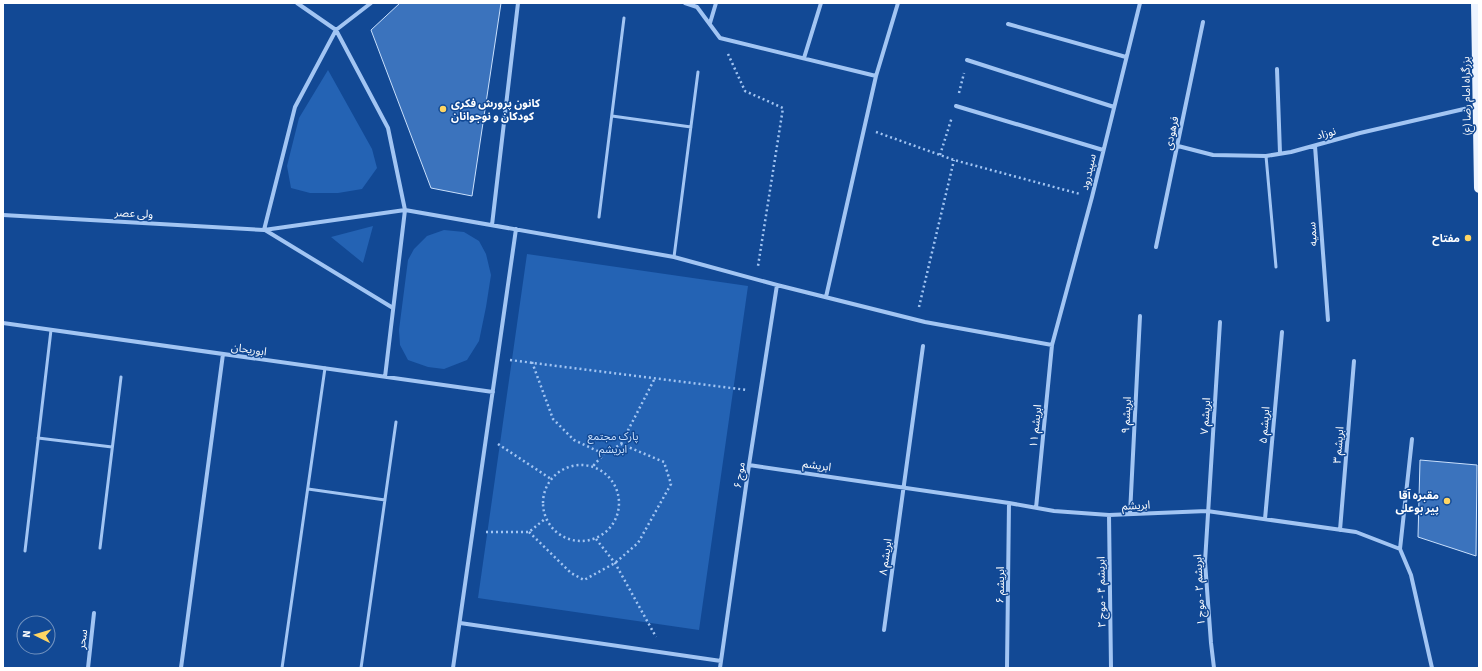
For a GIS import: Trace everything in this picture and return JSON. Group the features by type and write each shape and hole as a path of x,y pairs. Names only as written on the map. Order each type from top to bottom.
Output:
{"main road":[{"name":"بزرگراه امام رضا (ع)","path":"1476,3 1479,188"}],"street":[{"path":"297,3 336,30 388,128 405,210 385,377"},
{"path":"371,3 336,30 295,107 264,230 393,308"},
{"path":"492,225 518,3"},
{"path":"685,3 698,6 720,38 876,76"},
{"path":"710,23 716,3"},
{"path":"804,58 821,3"},
{"path":"826,297 876,76 898,3"},
{"name":"سپیدرود","path":"1052,345 1092,197 1140,3"},
{"name":"فرهودی","path":"1156,247 1203,22"},
{"path":"1008,24 1126,57"},
{"path":"967,60 1114,107"},
{"path":"1277,69 1280,153"},
{"path":"956,106 1103,150"},
{"name":"نوزاد","path":"1178,146 1213,155 1266,156 1291,152 1360,133 1478,106"},
{"name":"سمیه","path":"1315,146 1328,320"},
{"name":"ولی عصر","path":"3,215 264,230 405,210 674,257 916,320 1052,345"},
{"path":"453,668 516,229"},
{"name":"موج ۶","path":"720,668 777,285"},
{"name":"ابریشم ۹","path":"1130,514 1140,316"},
{"name":"ابریشم ۷","path":"1208,511 1220,322"},
{"name":"ابوریحان","path":"3,323 493,392"},
{"name":"ابریشم ۵","path":"1265,519 1282,332"},
{"name":"ابریشم ۱۱","path":"1036,508 1052,345"},
{"name":"ابریشم ۸","path":"884,630 923,346"},
{"path":"181,668 223,354"},
{"name":"ابریشم ۳","path":"1340,530 1354,361"},
{"path":"1412,439 1400,549 1411,575 1432,668"},
{"name":"ابریشم","path":"749,465 903,487 1054,511 1109,515 1208,511 1356,532 1400,549"},
{"name":"ابریشم ۶","path":"1007,668 1009,503"},
{"name":"ابریشم ۲ - موج ۱","path":"1208,511 1205,562 1214,668"},
{"name":"ابریشم ۴ - موج ۲","path":"1109,515 1111,668"},
{"name":"سحر","path":"88,668 94,613"},
{"path":"460,623 721,661"}],"lane":[{"path":"599,217 624,18"},
{"path":"674,257 698,72"},
{"path":"612,116 691,127"},
{"path":"1266,156 1276,267"},
{"path":"25,551 51,330"},
{"path":"282,668 325,368"},
{"path":"100,548 121,377"},
{"path":"361,668 396,422"},
{"path":"38,438 112,447"},
{"path":"308,489 385,500"}],"path":[{"path":"720,38 745,91 783,108 756,279"},
{"path":"864,128 954,160 1092,197"},
{"path":"916,320 954,160"},
{"path":"498,358 762,392"},
{"path":"532,362 553,420 574,440 604,454"},
{"path":"593,466 604,454 621,444 655,378"},
{"path":"487,436 551,479"},
{"path":"529,532 571,573 584,580 615,563 638,543 671,484 664,462 621,444"},
{"path":"575,464 593,466 609,476 618,492 619,511 610,528 596,539 577,542 560,536 547,522 542,504 546,486 558,472 575,464"},
{"path":"473,532 529,532 546,518"},
{"path":"596,539 615,563 665,653"}],"green space":[{"path":"328,70 372,149 377,168 362,189 338,193 310,193 291,188 287,166 299,118"},
{"path":"373,226 363,263 331,237"},
{"path":"444,230 464,232 479,241 486,254 491,275 479,341 467,360 444,369 428,367 408,360 400,345 399,330 408,260 414,249 427,236"},
{"name":"پارک مجتمع ابریشم","path":"527,254 748,286 699,630 478,598"}],"building":[{"name":"کانون پرورش فکری کودکان و نوجوانان","path":"400,3 501,3 472,196 431,188 371,30"},
{"name":"مقبره آقا پیر بوعلی","path":"1420,460 1477,465 1476,556 1418,537"}],"place":[{"name":"کانون پرورش فکری کودکان و نوجوانان","path":"443,109"},
{"name":"مفتاح","path":"1468,238"},
{"name":"مقبره آقا پیر بوعلی","path":"1447,501"}]}
